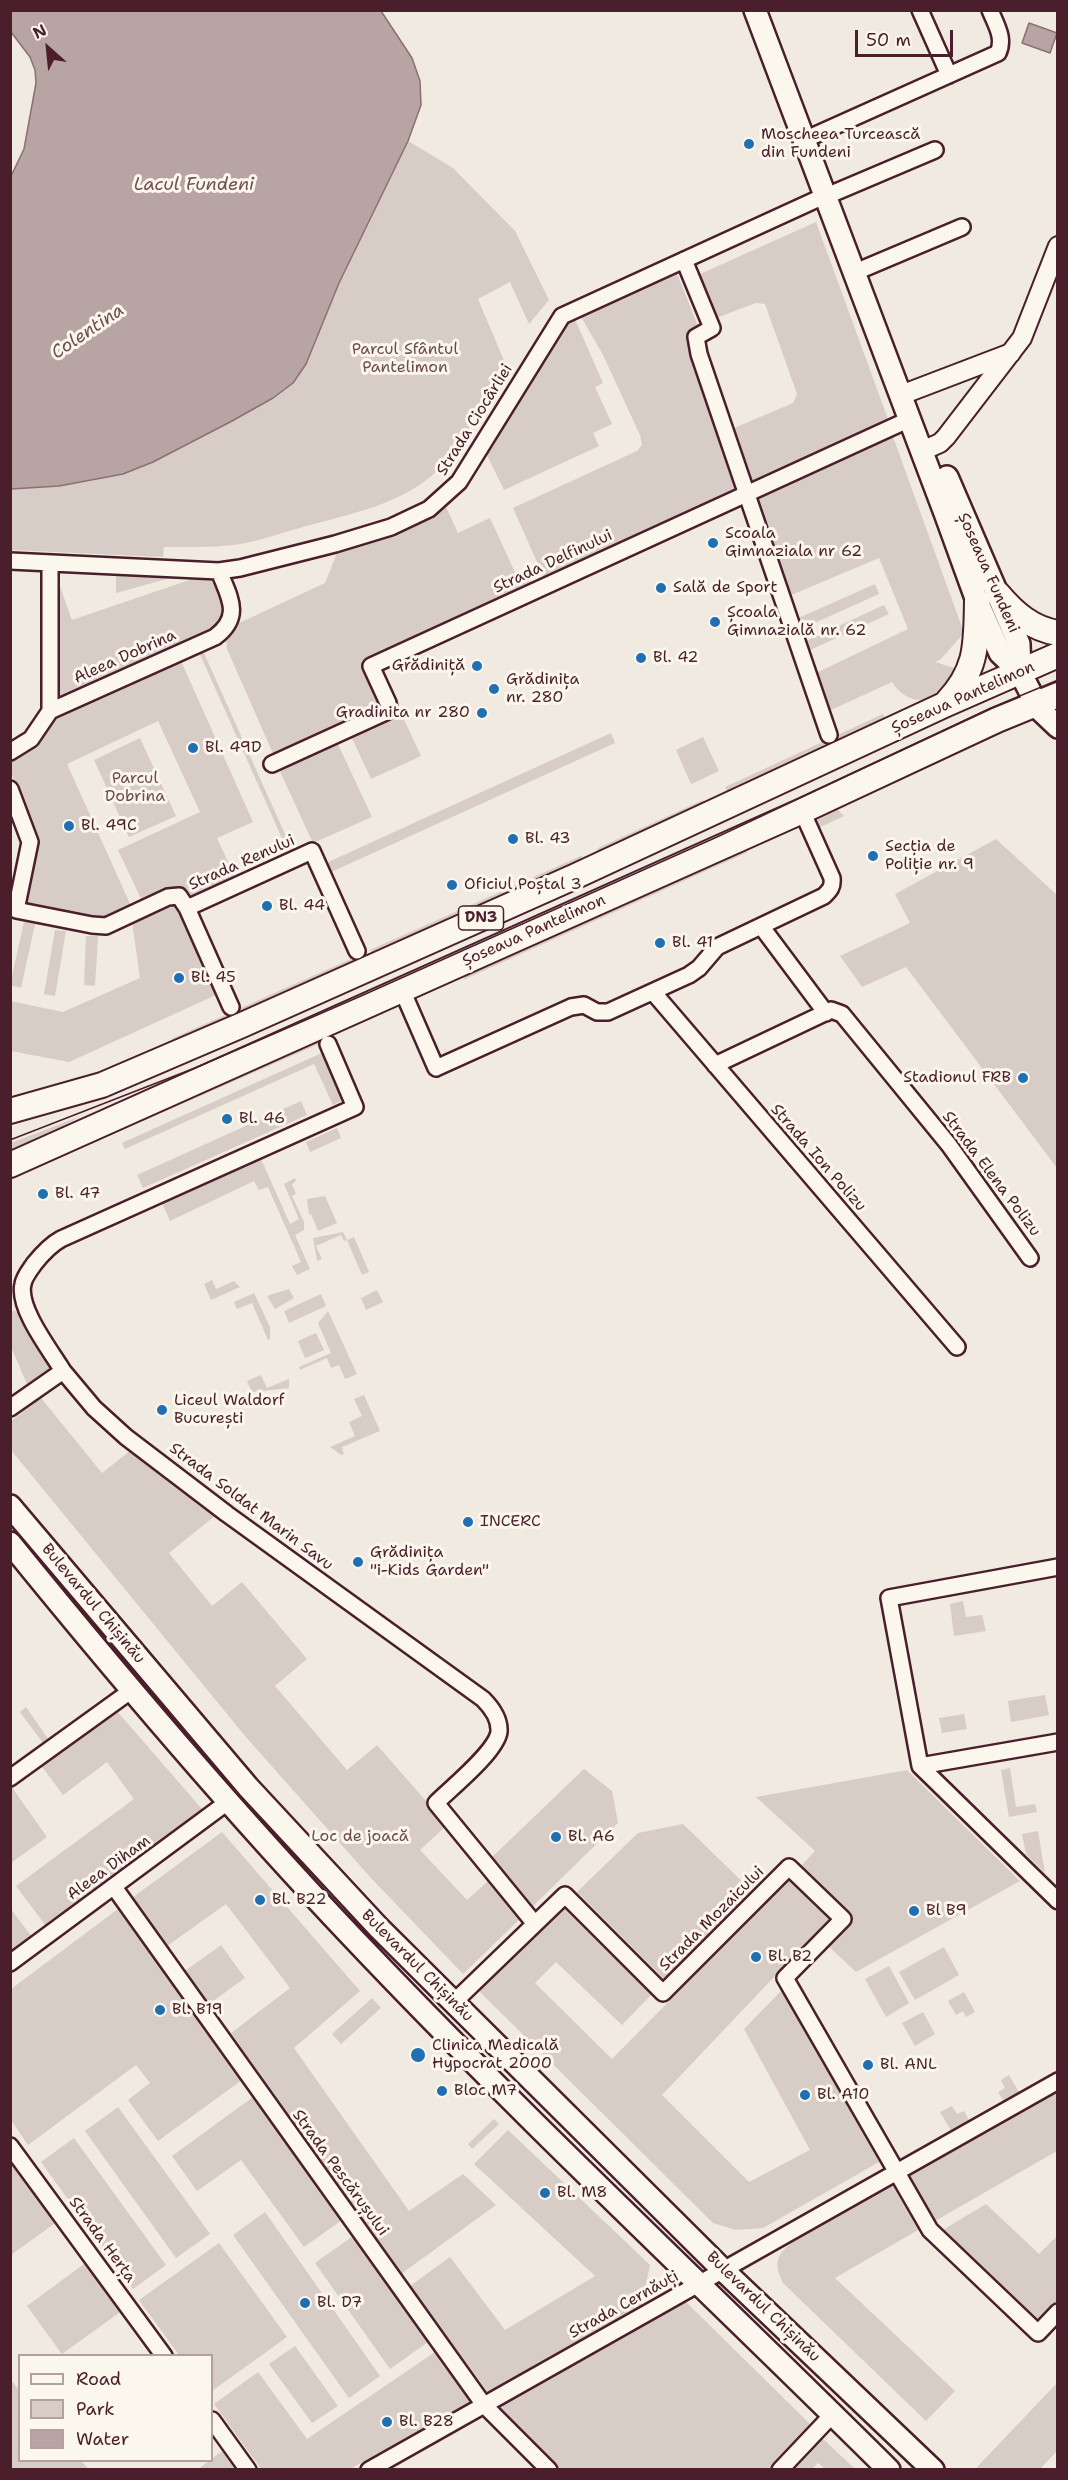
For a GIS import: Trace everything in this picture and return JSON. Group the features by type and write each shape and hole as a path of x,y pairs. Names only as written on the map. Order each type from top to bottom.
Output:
{"main road":[{"name":"Șoseaua Fundeni","path":"755,10 809,138 987,598 1000,653 1047,699 1046,717 1058,727"},
{"name":"Șoseaua Fundeni","path":"769,10 809,138"},
{"name":"Șoseaua Fundeni","path":"830,194 866,268 907,392 910,420 928,448"},
{"path":"944,705 961,686 971,667 976,628 987,598 1047,631 1058,633"},
{"name":"Șoseaua Pantelimon","path":"10,1111 102,1085 205,1041 576,876 944,705 1058,655"},
{"name":"Șoseaua Pantelimon","path":"10,1165 1047,699"},
{"name":"Bulevardul Chișinău","path":"10,1506 248,1787 363,1912 723,2270 933,2469"},
{"name":"Bulevardul Chișinău","path":"10,1543 132,1690 375,1962 889,2469"}],"street":[{"path":"920,10 949,75"},
{"path":"809,138 998,54 1002,46 1001,37 990,10"},
{"name":"Strada Ciocârliei","path":"10,561 50,565 219,571 335,544 391,526 429,509 446,496 465,474 562,316 830,194 935,150"},
{"path":"866,268 962,227"},
{"path":"928,448 946,437 1022,338 1058,246"},
{"path":"684,260 712,328 699,334 696,342 829,735"},
{"path":"907,392 1011,353"},
{"name":"Strada Delfinului","path":"272,764 386,712 389,708 388,703 372,666 910,420"},
{"name":"Aleea Dobrina","path":"50,565 50,711 215,637 224,630 233,612 219,571"},
{"path":"10,752 31,739 50,711"},
{"path":"10,789 30,842 16,910 101,926 111,924 174,895 179,896 187,908"},
{"path":"402,990 436,1068 571,1007 584,1005 597,1012 608,1012 653,992 699,968 717,947 824,896 832,884 802,811"},
{"name":"Strada Renului","path":"231,1007 187,908 312,851 357,951"},
{"name":"Strada Elena Polizu","path":"761,926 826,1013 837,1011 842,1014 949,1145 1030,1258"},
{"name":"Strada Ion Polizu","path":"653,992 957,1347"},
{"path":"716,1065 826,1013"},
{"name":"Strada Soldat Marin Savu","path":"328,1044 355,1107 61,1239 49,1247 36,1262 23,1284 23,1296 31,1318 63,1371 94,1408 126,1437 227,1514 480,1697 495,1714 499,1731 497,1739 436,1803 535,1924"},
{"path":"10,1408 63,1371"},
{"path":"1058,1567 889,1598 920,1766 1058,1901"},
{"path":"10,1778 132,1690"},
{"path":"920,1766 1058,1742"},
{"name":"Aleea Diham","path":"10,1963 230,1801"},
{"name":"Strada Mozaicului","path":"535,1924 565,1895 663,1993 789,1867 843,1918 785,1977 897,2172"},
{"name":"Strada Pescărușului","path":"114,1887 484,2405 549,2469"},
{"path":"453,2003 535,1924"},
{"name":"Strada Cernăuți","path":"369,2469 1058,2081"},
{"name":"Strada Herța","path":"10,2146 163,2354"},
{"path":"897,2172 930,2230 1038,2333 1058,2312"},
{"path":"780,2469 833,2414"},
{"path":"213,2421 248,2469"}],"green space":[{"name":"Parcul Sfântul Pantelimon","path":"408,141 453,168 515,231 549,300 529,324 510,282 478,299 505,363 467,432 440,468 410,491 376,506 236,545 164,547 163,557 11,550 10,489 59,486 123,474 153,462 273,398 306,364 339,283"},
{"path":"816,222 889,422 752,484 734,428 793,403 797,394 765,304 756,303 716,318 698,275"},
{"path":"676,271 698,326 691,330 688,338 736,492 545,580 513,508 637,451 642,445 640,435 603,355 580,315"},
{"path":"574,317 603,383 595,387 612,424 593,433 599,446 504,490 486,453 565,322"},
{"path":"892,434 964,633 941,659 935,662 961,670 951,688 933,698 918,700 911,698 904,695 892,682 831,710 814,674 908,629 879,558 789,596 754,498"},
{"path":"446,507 458,533 490,518 518,579 529,575 533,585 362,664 381,709 275,758 227,649 227,639 231,630 235,625 325,583 339,548 403,530"},
{"path":"116,571 181,575 116,593"},
{"path":"201,576 214,580 224,601 224,613 212,632 57,701 58,581 72,620"},
{"path":"875,584 879,594 799,630 794,620"},
{"path":"884,605 889,614 808,651 804,642"},
{"path":"203,651 293,852 289,854 199,652"},
{"path":"181,661 253,822 217,838 236,879 194,898 175,888 143,903 118,850 200,812 158,721 67,764 131,906 103,919 95,919 22,906 36,839 11,772 11,756 36,744 58,716"},
{"path":"401,713 421,756 371,779 351,736"},
{"path":"883,714 890,727 731,800 725,787"},
{"path":"611,733 615,743 329,873 324,864"},
{"path":"703,737 719,771 691,784 676,750"},
{"name":"Parcul Dobrina","path":"140,738 176,816 129,837 94,760"},
{"path":"336,740 372,817 313,843 278,767"},
{"path":"703,800 707,811 589,864 598,848"},
{"path":"836,808 844,816 814,830 805,812"},
{"path":"757,835 746,853 463,980 475,962"},
{"name":"Stadionul FRB","path":"996,839 1057,895 1057,1168 906,967 862,987 840,956 910,923 895,894"},
{"path":"583,855 573,872 375,960 370,950"},
{"path":"173,901 216,995 69,1062 11,1051 10,1001 63,1012 140,978 132,921"},
{"path":"24,922 35,924 21,988 10,985"},
{"path":"55,930 66,931 55,996 44,994"},
{"path":"86,936 98,936 95,986 84,985"},
{"path":"353,958 358,968 187,1044 171,1039"},
{"path":"315,1034 319,1044 143,1121 124,1118"},
{"path":"324,1052 345,1099 333,1105 314,1064 125,1149 122,1143"},
{"path":"301,1101 307,1115 143,1188 137,1175"},
{"path":"81,1116 11,1156 11,1143"},
{"path":"114,1123 131,1126 11,1180 10,1169"},
{"path":"337,1128 341,1138 310,1152 306,1142"},
{"path":"261,1159 290,1224 299,1219 284,1184 295,1178 296,1181 292,1184 296,1194 292,1196 304,1222 304,1230 295,1235 310,1269 297,1275 292,1266 301,1262 268,1187 259,1190 254,1181 170,1221 162,1203"},
{"path":"325,1196 337,1223 318,1231 311,1214 309,1215 307,1199"},
{"path":"343,1232 347,1240 344,1241 341,1235 316,1246 322,1259 317,1261 313,1238"},
{"path":"354,1237 369,1272 362,1275 347,1240"},
{"path":"212,1280 216,1289 234,1281 240,1287 211,1300 204,1284"},
{"path":"289,1289 294,1298 275,1309 267,1296"},
{"path":"377,1290 383,1302 366,1310 361,1298"},
{"path":"254,1293 270,1327 270,1339 268,1340 252,1303 237,1309 234,1302"},
{"path":"321,1294 326,1306 289,1323 284,1311"},
{"path":"14,1310 18,1313 50,1368 27,1384 11,1347 11,1313"},
{"path":"328,1311 357,1374 345,1379 339,1365 331,1368 327,1358 300,1370 299,1367 331,1353 318,1323"},
{"path":"316,1333 324,1350 305,1358 298,1341"},
{"path":"261,1375 267,1388 289,1379 289,1388 252,1392 247,1381"},
{"path":"364,1395 380,1431 342,1447 344,1454 341,1455 330,1447 355,1436 349,1422 362,1416 354,1399"},
{"name":"Loc de joacă","path":"41,1398 102,1473 130,1451 216,1515 169,1553 212,1606 242,1582 307,1659 275,1686 347,1770 377,1745 447,1825 420,1850 467,1900 488,1881 522,1917 463,1974 371,1878 245,1736 11,1450 11,1421"},
{"path":"963,1601 966,1617 982,1615 986,1631 954,1636 950,1604"},
{"path":"1045,1695 1049,1715 1011,1722 1008,1701"},
{"path":"26,1707 51,1743 46,1747 20,1712"},
{"path":"116,1710 202,1809 46,1926 16,1886 134,1799 107,1762 63,1795 40,1764"},
{"path":"964,1714 967,1729 942,1733 939,1718"},
{"path":"1010,1768 1016,1807 1035,1804 1037,1812 1009,1817 1001,1770"},
{"path":"584,1769 612,1791 618,1823 529,1910 488,1861"},
{"path":"907,1770 1020,1881 856,1972 825,1943 851,1916 800,1867 815,1851 756,1797"},
{"path":"11,1786 47,1837 10,1863"},
{"path":"683,1824 753,1892 665,1980 577,1892 638,1833"},
{"path":"1038,1831 1045,1873 1026,1854 1022,1834"},
{"path":"222,1832 360,1991 294,2048 409,2211 463,2174 496,2205 401,2274 231,2033 290,1988 226,1904 167,1946 132,1898"},
{"path":"790,1879 830,1918 662,2095 749,2182 810,2150 744,2029 782,1990 879,2162 763,2228 736,2230 713,2223 478,1990 562,1907 651,1995 622,2025 556,1962 535,1983 612,2059"},
{"path":"10,1908 32,1937 11,1952 10,1952"},
{"path":"118,1909 242,2080 158,2141 128,2100 150,2083 136,2065 28,2145 11,2120 11,1989"},
{"path":"221,1945 245,1978 209,2004 185,1971"},
{"path":"944,1947 959,1975 915,2000 899,1972"},
{"path":"889,1966 909,2003 886,2017 865,1979"},
{"path":"964,1992 975,2012 966,2017 963,2011 956,2015 948,2001"},
{"path":"372,1998 381,2008 341,2044 332,2034"},
{"path":"923,2012 935,2034 915,2046 902,2023"},
{"path":"1009,2075 1020,2094 1005,2103 998,2092 1005,2088 1001,2080"},
{"path":"1057,2091 1057,2151 935,2221 909,2175"},
{"path":"253,2097 342,2220 304,2247 241,2160 197,2191 172,2156"},
{"path":"952,2106 957,2114 964,2111 970,2122 952,2132 940,2112"},
{"path":"118,2107 210,2234 176,2258 85,2131"},
{"path":"494,2119 499,2124 472,2149 468,2144"},
{"path":"508,2130 650,2265 642,2305 488,2392 410,2286 450,2257 505,2330 595,2276 474,2164"},
{"path":"74,2138 166,2265 133,2289 41,2162"},
{"path":"13,2160 58,2221 11,2255 10,2162"},
{"path":"892,2185 918,2230 835,2278 955,2391 926,2421 783,2283 777,2267 779,2257 785,2248 797,2239 830,2218"},
{"path":"986,2204 1039,2254 1057,2236 1057,2301 1037,2322 941,2231"},
{"name":"Bl. D7","path":"265,2212 380,2376 349,2398 233,2235"},
{"path":"353,2236 428,2342 390,2369 315,2263"},
{"path":"219,2243 287,2337 213,2390 213,2354 178,2354 139,2300"},
{"path":"88,2261 123,2310 62,2354 27,2306"},
{"path":"685,2301 813,2427 772,2469 558,2469 495,2407"},
{"path":"295,2346 338,2406 312,2423 269,2364"},
{"path":"435,2352 471,2401 350,2469 261,2469 214,2404 258,2372 307,2439"},
{"path":"11,2380 18,2389 18,2462 82,2462 89,2469 11,2469"},
{"path":"1057,2383 1057,2451 1041,2468 981,2470 977,2467"},
{"path":"822,2438 855,2469 825,2469 818,2463 812,2469 792,2469"},
{"path":"225,2449 240,2470 197,2470 208,2462 213,2462 213,2458"}],"water":[{"name":"Lacul Fundeni","path":"11,10 381,11 412,58 420,81 421,105 408,141 339,283 306,364 293,383 273,398 232,421 153,462 123,474 59,486 11,489 11,176 24,149 36,83 35,70 30,57 11,32"},
{"path":"1029,23 1057,33 1050,53 1022,43"}],"tram line":[{"path":"10,1140 195,1068 361,996 717,837 991,708 1058,680"}],"place":[{"name":"Moscheea Turcească din Fundeni","path":"749,144"},
{"name":"Scoala Gimnaziala nr 62","path":"713,543"},
{"name":"Sală de Sport","path":"661,588"},
{"name":"Școala Gimnazială nr. 62","path":"715,622"},
{"name":"Bl. 42","path":"641,658"},
{"name":"Grădiniță","path":"477,666"},
{"name":"Grădinița nr. 280","path":"494,689"},
{"name":"Gradinita nr 280","path":"482,713"},
{"name":"Bl. 49D","path":"193,748"},
{"name":"Bl. 49C","path":"69,826"},
{"name":"Bl. 43","path":"513,839"},
{"name":"Secția de Poliție nr. 9","path":"873,856"},
{"name":"Oficiul Poștal 3","path":"452,885"},
{"name":"Bl. 44","path":"267,906"},
{"name":"Bl. 41","path":"660,943"},
{"name":"Bl. 45","path":"179,978"},
{"name":"Stadionul FRB","path":"1023,1078"},
{"name":"Bl. 46","path":"227,1119"},
{"name":"Bl. 47","path":"43,1194"},
{"name":"Liceul Waldorf București","path":"162,1410"},
{"name":"INCERC","path":"468,1522"},
{"name":"Grădinița \"i-Kids Garden\"","path":"358,1562"},
{"name":"Bl. A6","path":"556,1837"},
{"name":"Bl. B22","path":"260,1900"},
{"name":"Bl B9","path":"914,1911"},
{"name":"Bl. B2","path":"756,1957"},
{"name":"Bl. B19","path":"160,2010"},
{"name":"Clinica Medicală Hypocrat 2000","path":"418,2055"},
{"name":"Bl. ANL","path":"868,2065"},
{"name":"Bloc M7","path":"442,2091"},
{"name":"Bl. A10","path":"805,2095"},
{"name":"Bl. M8","path":"545,2193"},
{"name":"Bl. D7","path":"305,2303"},
{"name":"Bl. B28","path":"387,2422"}],"water label":[{"name":"Colentina","path":"88,332"}]}
